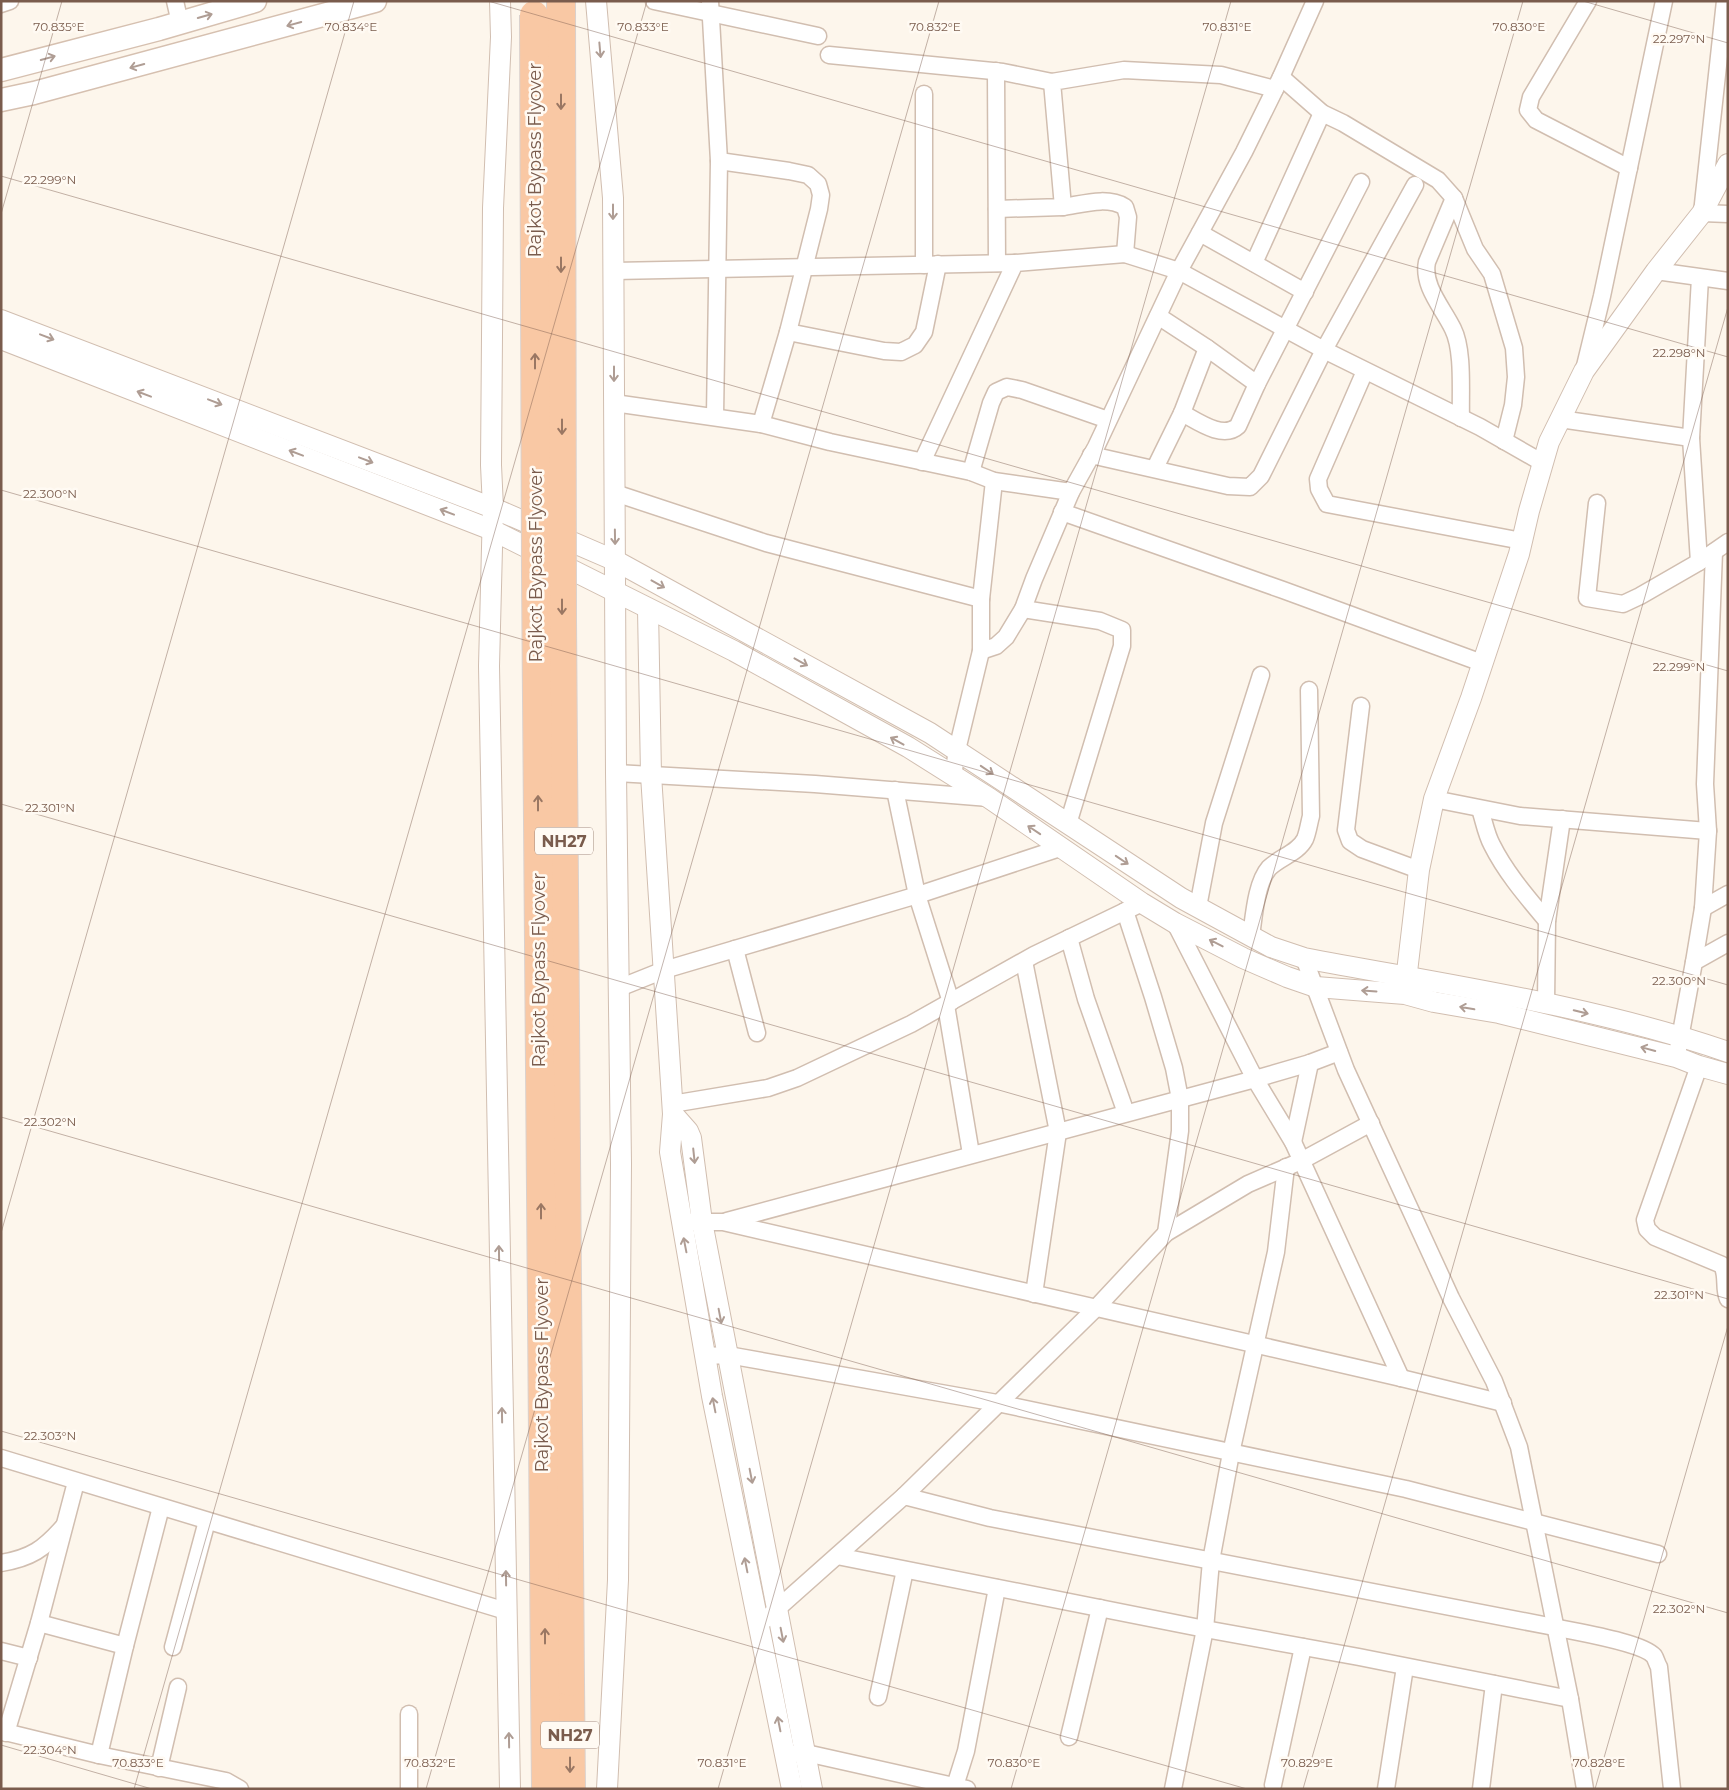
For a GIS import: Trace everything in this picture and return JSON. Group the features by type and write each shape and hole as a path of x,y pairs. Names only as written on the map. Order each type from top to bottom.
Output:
{"highway":[{"name":"Rajkot Bypass Flyover","path":"546,1789 558,1683 562,620 561,1"},
{"name":"Rajkot Bypass Flyover","path":"534,8 536,595 558,1683 570,1789"}],"main road":[{"path":"1,70 180,23 255,1"},
{"path":"1,100 34,93 375,1"}],"street":[{"path":"1,4 10,1"},
{"path":"175,1 180,23"},
{"path":"500,1 501,37 494,208 493,508 489,686 510,1789"},
{"path":"596,1 613,198 616,773 621,1164 618,1580 607,1789"},
{"path":"654,1 710,7 818,36"},
{"path":"981,651 996,646 1006,637 1023,609 1071,492 1108,420 1179,271 1244,152 1315,1"},
{"path":"1588,1 1531,97 1528,110 1536,120 1629,168"},
{"path":"1584,371 1602,296 1664,1"},
{"path":"1702,213 1725,2"},
{"path":"710,7 719,161 715,416"},
{"path":"829,55 996,71 1052,82 1124,70 1281,76 1322,113 1343,123 1438,180 1454,198 1475,249 1492,274 1514,348 1516,377 1513,404 1504,441"},
{"path":"996,71 997,264"},
{"path":"1052,82 1063,207"},
{"path":"788,332 884,351 901,352 915,345 924,332 931,264 924,94"},
{"path":"1254,263 1322,113"},
{"path":"719,161 808,175 818,184 821,195 820,209 788,332 761,424"},
{"path":"1406,986 1419,870 1434,799 1482,663 1522,541 1549,442 1584,371 1656,271 1702,213 1728,164"},
{"path":"1182,413 1215,430 1232,431 1238,426 1256,384 1286,330 1361,182"},
{"path":"1091,454 1228,486 1250,487 1261,476 1324,350 1415,185"},
{"path":"1454,198 1425,271 1427,282 1454,331 1459,344 1461,418"},
{"path":"997,210 1063,207 1102,201 1116,201 1125,207 1128,217 1124,254"},
{"path":"1702,213 1728,214"},
{"path":"1200,233 1305,292"},
{"path":"614,271 997,264 1124,254 1179,271 1286,330 1461,418 1543,463"},
{"path":"922,462 1015,263"},
{"path":"1656,271 1728,281"},
{"path":"1699,562 1691,438 1700,278"},
{"path":"1158,316 1207,348 1256,384"},
{"path":"1,320 493,508 616,561 902,717 957,750 1181,898 1271,947 1406,986 1499,1004 1676,1056 1699,1066 1728,1074"},
{"path":"1,339 492,530 743,656 908,747 989,798 1060,848 1133,907 1175,923 1243,958 1287,978 1316,987 1406,986"},
{"path":"1155,468 1182,413 1207,348"},
{"path":"1365,371 1318,479 1319,489 1327,504 1522,541"},
{"path":"971,472 991,403 996,392 1007,387 1022,390 1108,420"},
{"path":"614,403 761,424 830,442 971,472 994,482 1071,492"},
{"path":"1560,419 1691,438"},
{"path":"953,776 957,750 981,651 981,599 994,482"},
{"path":"614,493 766,543 981,599"},
{"path":"1597,504 1587,598 1623,604 1699,562 1728,542"},
{"path":"1062,512 1482,663"},
{"path":"1676,1056 1703,908 1708,831 1706,784 1714,552"},
{"path":"648,609 651,774 673,1109 670,1152 712,1396 792,1789"},
{"path":"1023,609 1100,621 1122,630 1122,646 1068,824"},
{"path":"1198,907 1214,823 1261,676"},
{"path":"1250,936 1261,882 1268,869 1300,846 1307,832 1311,816 1309,690"},
{"path":"1361,706 1346,830 1350,841 1362,849 1419,870"},
{"path":"616,773 895,790 989,798"},
{"path":"895,790 917,895 948,1003 971,1154"},
{"path":"1434,799 1520,816 1708,831"},
{"path":"1480,809 1491,844 1522,891 1547,921"},
{"path":"1546,1003 1547,921 1562,819"},
{"path":"619,988 664,970 917,895 1060,848"},
{"path":"1703,908 1728,894"},
{"path":"673,1109 768,1088 797,1078 911,1024 1024,960 1133,907"},
{"path":"1133,907 1154,997 1174,1068 1180,1099 1180,1131 1166,1232"},
{"path":"1175,923 1255,1079 1293,1142"},
{"path":"1069,938 1086,1000 1126,1113"},
{"path":"1694,962 1728,943"},
{"path":"735,949 757,1033"},
{"path":"1304,958 1339,1052 1451,1298 1494,1381 1519,1447 1570,1699 1585,1789"},
{"path":"1024,960 1058,1132 1034,1294"},
{"path":"1499,1004 1546,1003 1680,1036 1728,1052"},
{"path":"723,1222 1255,1079 1310,1063 1339,1052"},
{"path":"1173,1789 1206,1629 1211,1560 1231,1453 1294,1164 1293,1142 1310,1063"},
{"path":"1699,1066 1645,1220 1647,1230 1655,1237 1722,1265 1725,1272 1725,1291 1728,1299"},
{"path":"673,1109 691,1138 702,1222 812,1789"},
{"path":"759,1625 904,1496 1096,1308 1166,1232 1248,1184 1294,1164 1371,1122"},
{"path":"1294,1164 1401,1378"},
{"path":"681,1222 723,1222 1503,1403"},
{"path":"706,1356 728,1355 997,1403 1406,1489 1658,1554"},
{"path":"1,1458 506,1612"},
{"path":"76,1482 67,1522 29,1658 4,1732 99,1756 226,1782 240,1789"},
{"path":"904,1496 990,1518 1554,1627 1646,1650 1655,1657 1659,1667 1672,1789"},
{"path":"99,1756 161,1507"},
{"path":"173,1647 206,1521"},
{"path":"2,1564 24,1558 42,1548 67,1522"},
{"path":"837,1556 1570,1699"},
{"path":"878,1697 905,1570"},
{"path":"785,1755 806,1753 961,1787 997,1588"},
{"path":"1068,1738 1100,1608"},
{"path":"39,1622 125,1646"},
{"path":"1273,1785 1303,1646"},
{"path":"1,1651 29,1658"},
{"path":"1386,1789 1405,1667"},
{"path":"1481,1789 1494,1684"},
{"path":"159,1768 178,1687"},
{"path":"409,1714 409,1789"}]}
